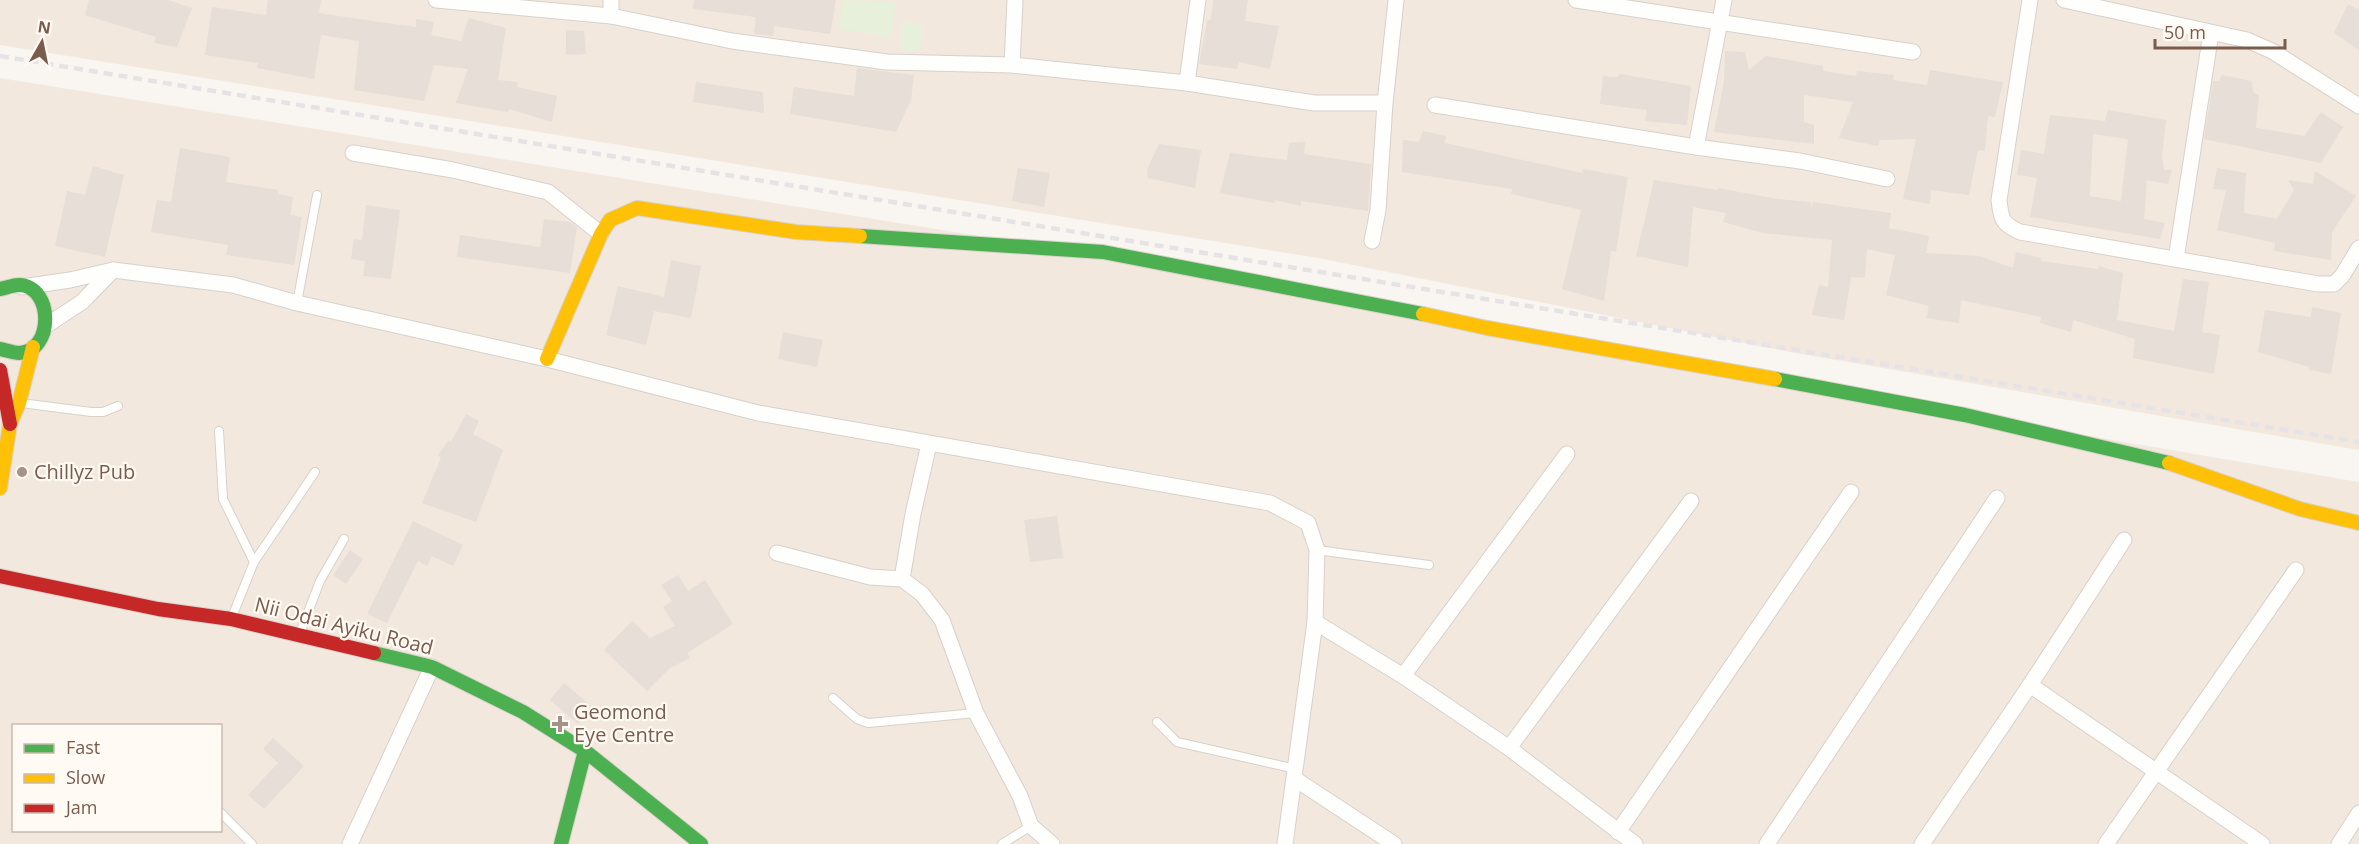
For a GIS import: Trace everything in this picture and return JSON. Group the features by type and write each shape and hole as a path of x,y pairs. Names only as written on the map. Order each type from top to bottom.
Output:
{"street":[{"path":"436,0 611,16 732,41 887,62 1012,65 1187,83 1314,103 1385,104"},
{"path":"611,0 611,16"},
{"path":"1012,65 1015,0"},
{"path":"1187,83 1198,0"},
{"path":"1372,241 1384,150 1385,104 1396,0"},
{"path":"1576,0 1913,52"},
{"path":"1696,147 1724,0"},
{"path":"2030,0 1999,200 2001,220 2020,232 2318,284 2334,284 2342,276 2359,248"},
{"path":"2064,0 2247,40 2272,51 2359,106"},
{"path":"2176,259 2211,33"},
{"path":"1435,105 1696,147 1800,161 1887,179"},
{"path":"353,153 453,170 548,192 601,234"},
{"path":"547,359 601,234 610,220 637,208 796,232 1103,252 1358,300 1487,328 1721,368 1987,420 2180,465 2300,509 2359,523"},
{"path":"47,325 82,302 113,270"},
{"path":"0,289 70,280 113,270 233,285 297,303 547,359 758,413 1270,503 1308,523 1317,550 1315,622 1286,844"},
{"path":"0,349 15,352 33,347 43,337 47,325 47,312 42,300 33,291 21,287"},
{"path":"0,488 10,424 19,403 33,347"},
{"path":"0,370 10,424"},
{"path":"902,579 913,514 929,444"},
{"path":"1403,676 1567,454"},
{"path":"1617,832 1851,492"},
{"path":"1767,844 1997,498"},
{"path":"1509,748 1691,501"},
{"path":"1922,844 2030,685 2124,540"},
{"path":"777,553 870,577 902,579 922,594 942,620 976,713 1020,796 1031,826 1052,844"},
{"path":"2106,844 2296,570"},
{"name":"Nii Odai Ayiku Road","path":"0,576 159,609 231,619 432,667 523,712 585,751 701,844"},
{"path":"1315,622 1403,676 1509,748 1635,844"},
{"path":"350,844 432,667"},
{"path":"2030,685 2156,769 2262,844"},
{"path":"561,844 585,751"},
{"path":"1296,774 1394,844"},
{"path":"2338,844 2359,813"}],"lane":[{"path":"297,303 317,195"},
{"path":"19,403 91,412 103,412 118,406"},
{"path":"219,431 223,499 254,562"},
{"path":"231,619 254,562 315,472"},
{"path":"299,634 320,580 344,539"},
{"path":"1317,550 1429,565"},
{"path":"833,698 857,719 868,723 976,713"},
{"path":"1157,722 1177,742 1296,774"},
{"path":"222,814 252,844"},
{"path":"1002,844 1031,826"}],"shaded area":[{"path":"0,0 2359,0 2359,450 1790,352 1318,258 0,45"},
{"path":"0,78 1301,288 1772,382 2359,482 2359,844 0,844"}],"green space":[{"path":"843,0 896,2 891,37 838,29"},
{"path":"903,22 923,24 919,52 900,49"}],"building":[{"path":"89,0 168,0 192,8 177,47 154,43 156,37 85,15"},
{"path":"268,0 321,0 319,13 416,27 416,19 434,22 431,35 461,41 469,18 506,28 498,80 518,82 517,87 557,96 552,122 509,109 508,112 456,103 468,69 434,65 424,101 354,90 359,41 321,35 314,79 257,68 258,63 205,55 212,7 266,15"},
{"path":"694,0 836,0 830,34 774,26 773,36 754,34 756,17 693,9"},
{"path":"1213,0 1248,0 1245,21 1279,26 1270,69 1239,62 1237,69 1199,64 1207,21 1211,19"},
{"path":"2348,4 2359,10 2359,50 2334,33"},
{"path":"566,30 584,31 586,54 566,55"},
{"path":"1725,51 1745,52 1749,70 1766,56 1823,66 1823,71 1856,76 1857,71 1894,75 1893,80 1927,85 1930,70 2003,82 1995,117 1988,116 1985,151 1978,150 1969,195 1931,190 1930,204 1903,199 1916,139 1880,140 1878,146 1839,138 1853,102 1804,95 1804,122 1814,125 1814,144 1714,132 1724,82"},
{"path":"857,68 914,75 911,100 896,132 790,114 794,87 854,96"},
{"path":"1620,74 1691,86 1687,125 1645,121 1647,110 1600,104 1603,76 1617,77"},
{"path":"2222,75 2252,81 2253,92 2259,95 2256,128 2304,136 2321,112 2343,127 2321,163 2204,139 2213,81 2219,81"},
{"path":"696,82 763,92 764,113 693,102"},
{"path":"2108,110 2166,120 2162,156 2164,170 2172,170 2168,184 2147,180 2144,219 2165,223 2160,239 2030,217 2037,178 2017,175 2021,150 2044,154 2050,115 2105,121","holes":["2093,134 2128,139 2121,201 2090,196"]},
{"path":"1423,131 1446,136 1445,143 1582,173 1583,169 1628,177 1616,252 1611,251 1604,301 1562,289 1581,210 1511,194 1512,189 1402,172 1403,140 1419,142"},
{"path":"1305,142 1304,154 1371,164 1368,211 1301,201 1301,206 1275,200 1275,203 1220,193 1230,153 1287,160 1289,143"},
{"path":"1159,144 1201,150 1195,188 1148,178 1147,170"},
{"path":"180,148 230,157 226,182 278,190 278,194 293,197 290,215 302,217 294,265 226,255 228,245 151,232 157,200 171,202"},
{"path":"93,166 124,175 105,257 55,246 67,191 85,195"},
{"path":"1018,168 1050,173 1044,207 1012,201"},
{"path":"2217,168 2246,173 2244,213 2277,219 2294,190 2288,180 2313,184 2315,171 2356,196 2332,232 2331,260 2274,251 2275,243 2217,230 2226,190 2213,189"},
{"path":"1654,180 1811,202 1811,208 1813,202 1891,213 1889,228 1929,236 1926,253 1979,256 2013,268 2016,252 2041,258 2041,261 2098,269 2099,266 2123,273 2117,320 2174,331 2183,279 2209,282 2202,332 2220,335 2214,374 2133,358 2135,339 2073,320 2071,332 2040,323 2041,317 1961,300 1959,323 1926,318 1929,306 1886,295 1895,255 1867,249 1865,278 1851,277 1844,320 1812,315 1819,285 1828,287 1832,240 1763,233 1723,222 1726,213 1693,207 1688,267 1636,256"},
{"path":"366,205 400,210 391,279 363,276 365,261 351,259 354,239 362,240"},
{"path":"544,219 570,222 577,227 570,273 457,257 460,235 540,247"},
{"path":"671,260 701,266 691,318 654,311 646,345 606,335 618,286 664,297"},
{"path":"2312,307 2341,313 2331,374 2309,370 2309,367 2258,352 2265,310 2311,317"},
{"path":"783,332 823,340 817,367 778,359"},
{"path":"466,414 479,421 473,434 503,450 476,522 422,503 441,458 438,455 449,440 451,442"},
{"path":"1057,516 1063,558 1030,562 1024,520"},
{"path":"413,521 463,545 453,566 432,556 427,566 418,561 387,623 367,614"},
{"path":"350,550 363,559 346,584 333,575"},
{"path":"678,575 688,591 705,580 733,624 687,653 690,658 670,668 647,691 604,650 632,621 650,638 675,626 663,607 672,601 661,585"},
{"path":"564,683 592,707 578,724 550,700"},
{"path":"273,738 304,766 264,809 248,795 278,763 263,749"}],"railway":[{"path":"0,56 2359,442"}],"traffic: fast":[{"path":"860,236 1103,252 1423,314"},
{"path":"0,289 14,285 30,288 39,296 44,307 45,319 44,331 39,342 30,350 14,353 0,349"},
{"path":"1775,379 1965,415 2169,463"},
{"path":"374,653 432,667 523,712 585,751 701,844"},
{"path":"561,844 585,751"}],"traffic: slow":[{"path":"547,359 601,234 610,220 637,208 796,232 860,236"},
{"path":"1423,314 1487,328 1775,379"},
{"path":"0,488 10,424 19,403 33,347"},
{"path":"2169,463 2300,509 2359,523"}],"traffic: jam":[{"path":"0,370 10,424"},
{"path":"0,576 158,609 231,619 374,653"}],"place":[{"name":"Chillyz Pub","path":"22,472"},
{"name":"Geomond Eye Centre","path":"560,724"}]}
